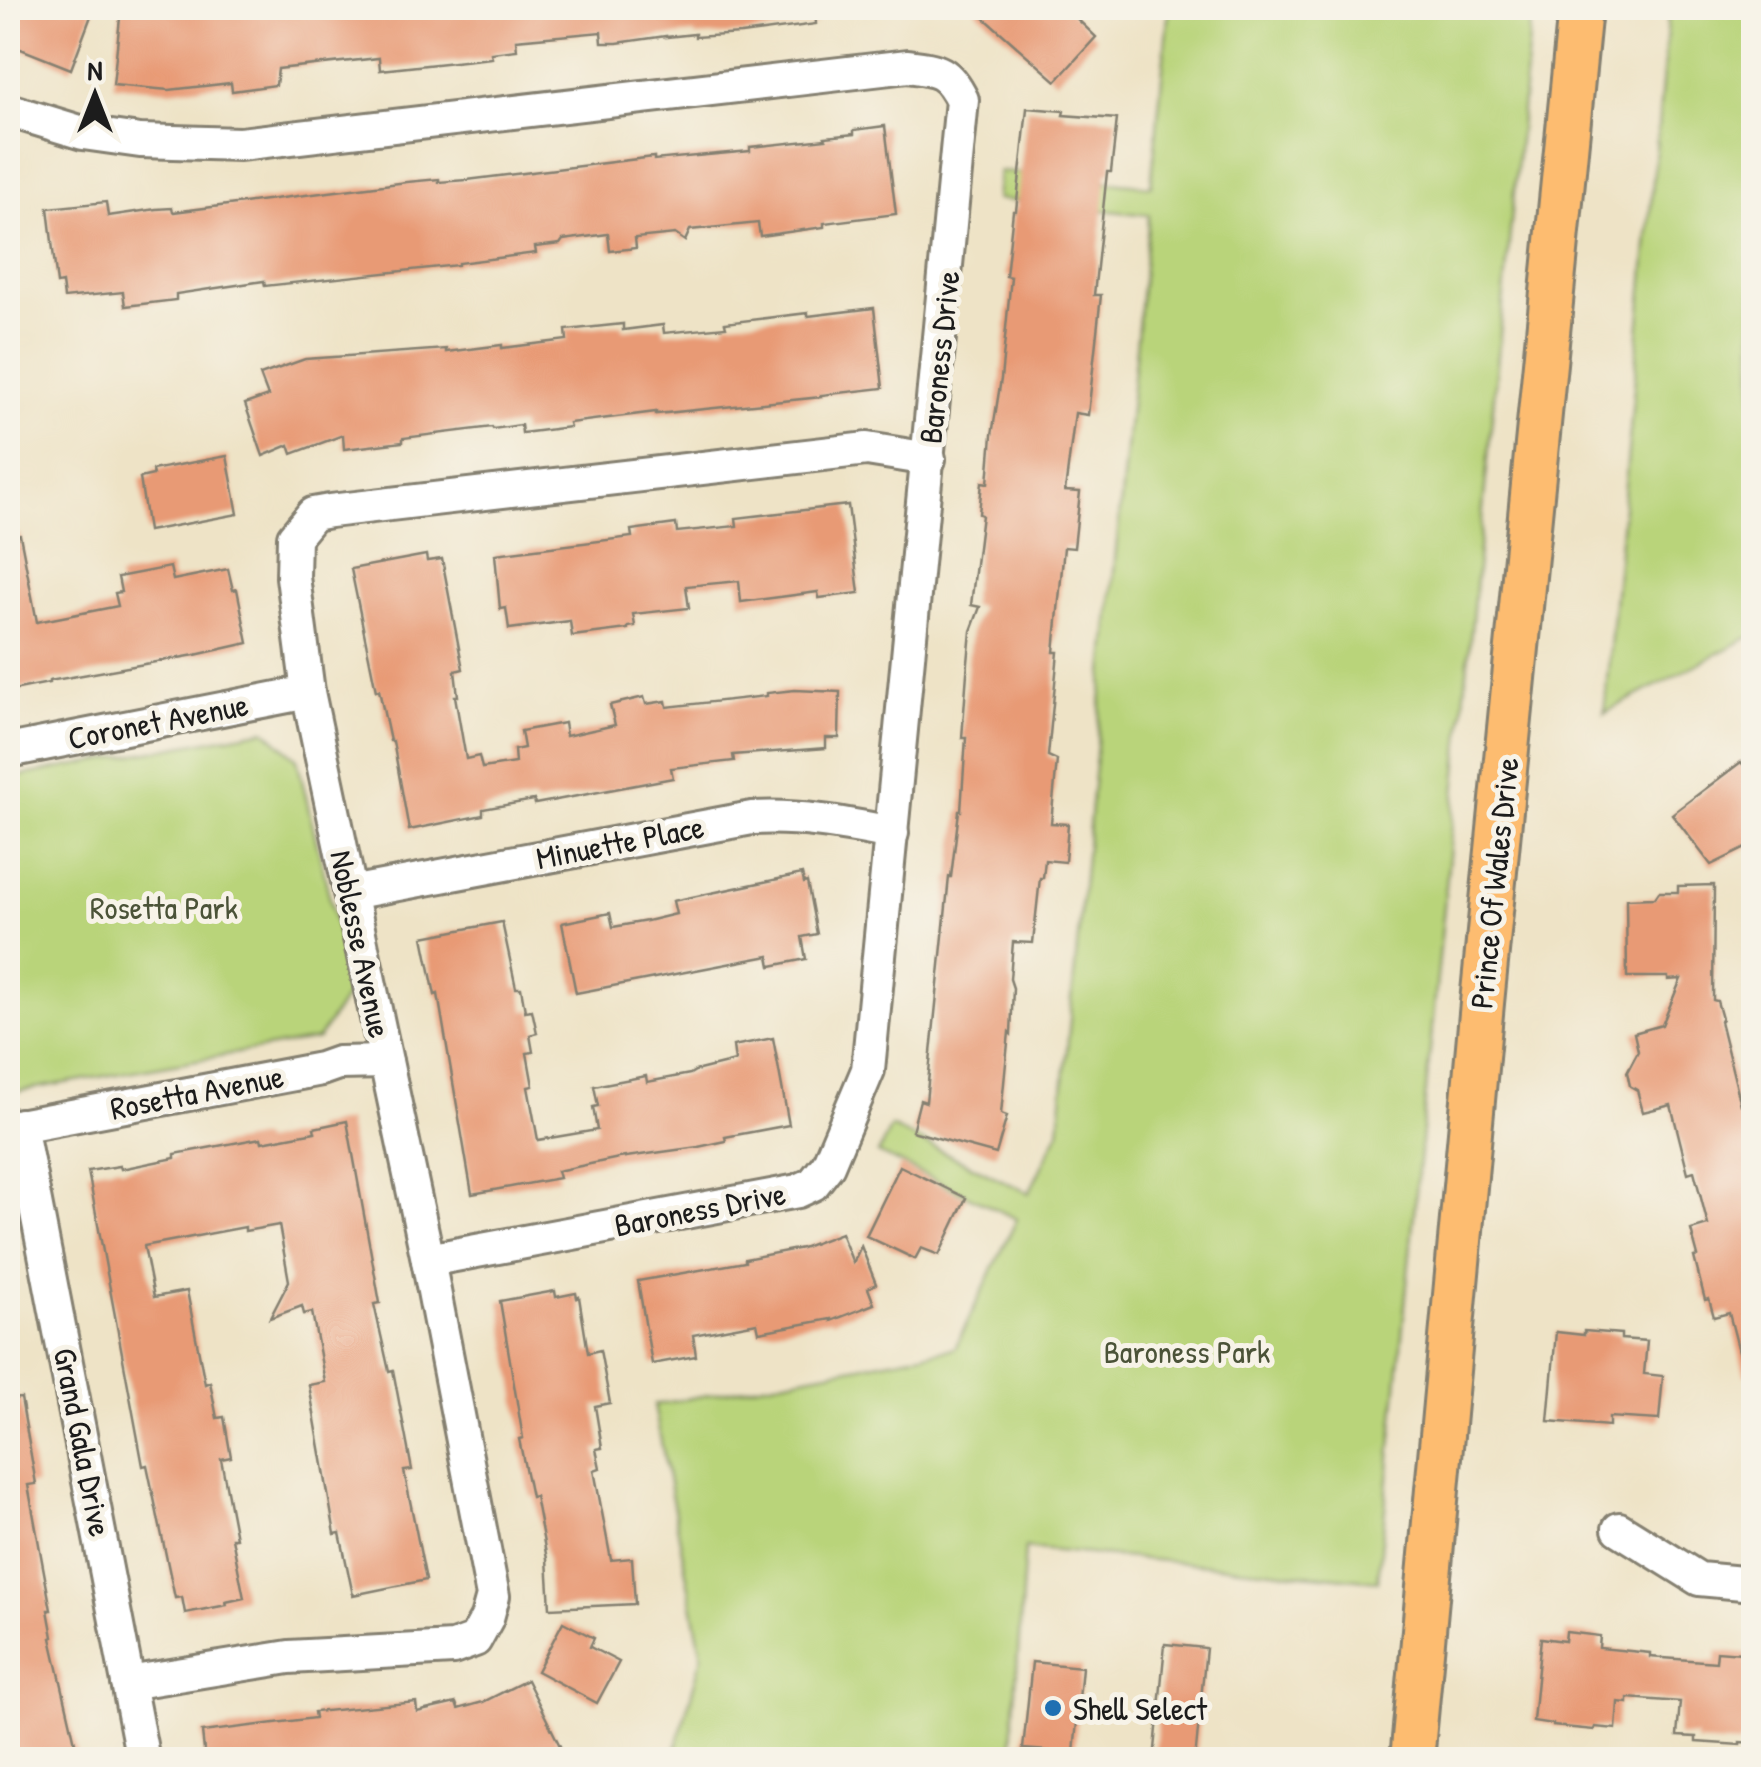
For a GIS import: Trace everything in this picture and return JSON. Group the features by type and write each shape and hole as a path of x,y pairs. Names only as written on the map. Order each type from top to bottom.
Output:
{"main road":[{"name":"Prince Of Wales Drive","path":"1412,1760 1580,8"}],"street":[{"name":"Baroness Drive","path":"8,110 83,133 140,141 240,144 908,66 939,70 953,82 962,100 868,1070 828,1165 813,1184 798,1191 428,1260"},
{"name":"Noblesse Avenue","path":"128,1682 290,1657 454,1648 475,1640 493,1596 428,1260 308,692 293,577 294,537 314,514 330,510 867,449 928,460"},
{"name":"Coronet Avenue","path":"8,751 308,692"},
{"name":"Minuette Place","path":"350,893 752,818 776,816 892,832"},
{"name":"Rosetta Avenue","path":"14,1126 338,1063 386,1062"},
{"name":"Grand Gala Drive","path":"14,1126 143,1760"},
{"path":"1619,1528 1699,1578 1754,1584"}],"green space":[{"name":"Baroness Park","path":"1169,8 1532,8 1378,1581 1025,1548 1011,1759 673,1759 702,1656 654,1405 955,1348 1017,1219 878,1153 891,1127 1029,1193 1059,1131 1149,215 996,199 999,171 1151,186"},
{"path":"1669,8 1753,8 1753,635 1604,713"},
{"name":"Rosetta Park","path":"265,730 297,759 351,988 318,1039 8,1093 8,778"}],"building":[{"path":"8,8 94,8 71,69 8,44"},
{"path":"121,8 815,8 816,24 617,43 602,43 601,32 516,40 517,50 491,53 492,58 380,70 379,58 278,69 276,85 232,91 231,83 169,90 113,85"},
{"path":"973,8 1066,8 1096,37 1056,81"},
{"path":"1027,108 1117,119 1111,172 1107,172 1094,295 1101,295 1088,415 1075,413 1065,491 1080,492 1074,548 1064,547 1048,756 1057,760 1051,823 1068,824 1065,862 1045,860 1033,943 1013,942 1011,1034 1001,1114 1007,1116 996,1154 912,1131 920,1100 926,1102 949,877 961,811 967,673 971,631 980,607 971,605 982,482 988,483 1001,379 1011,277 1006,276"},
{"path":"885,126 896,214 760,236 758,223 690,230 685,241 675,234 635,238 636,248 610,251 608,234 535,247 536,253 458,265 265,286 264,281 176,294 176,300 125,306 123,292 64,298 62,283 57,284 48,208 106,202 108,216 172,208 173,212 407,182 467,180 654,157 750,151 750,147 826,139"},
{"path":"874,308 883,388 656,412 522,433 521,425 492,427 344,449 343,435 292,454 289,445 263,456 245,404 268,396 260,375 305,359 502,348 567,340 566,330 623,324 623,330 663,325 664,333"},
{"path":"227,456 238,514 148,531 140,478 153,475 152,470"},
{"path":"848,505 859,593 819,598 818,592 741,602 739,581 686,586 689,608 633,614 635,626 628,629 572,636 570,621 509,629 506,608 500,609 495,554 632,537 631,530 676,524 677,532 737,526 736,518"},
{"path":"20,535 37,622 118,606 118,577 170,567 173,580 228,569 233,590 237,589 248,643 8,691 8,536"},
{"path":"426,555 427,561 442,559 463,669 455,671 455,696 466,759 479,756 482,768 515,763 514,750 524,748 521,731 564,723 566,736 615,725 610,705 644,697 646,704 666,701 667,707 795,690 840,692 839,738 826,738 826,748 733,755 734,761 671,768 673,778 535,804 534,800 483,809 483,815 409,830 393,741 379,690 376,691 351,569"},
{"path":"1741,762 1754,778 1754,844 1711,865 1672,814"},
{"path":"802,874 817,934 802,937 806,959 771,966 769,956 576,993 562,923 610,913 613,927 647,921 676,914 673,901"},
{"path":"1714,885 1713,1000 1717,1001 1722,1019 1741,1105 1745,1104 1747,1111 1754,1110 1754,1374 1745,1375 1729,1313 1714,1317 1709,1299 1705,1300 1691,1230 1708,1225 1694,1171 1688,1173 1671,1105 1643,1112 1627,1072 1638,1051 1634,1033 1662,1025 1681,979 1627,977 1626,899 1655,898 1659,892 1678,892 1678,886"},
{"path":"502,922 516,988 521,988 525,1011 532,1010 537,1033 530,1035 533,1052 527,1053 533,1086 528,1087 538,1140 597,1130 594,1086 646,1076 647,1082 690,1074 735,1061 733,1046 773,1038 789,1125 725,1137 726,1141 698,1147 557,1171 559,1178 472,1194 438,994 435,995 423,937"},
{"path":"347,1121 380,1303 374,1304 389,1371 393,1370 412,1470 404,1471 426,1580 353,1595 340,1533 335,1534 309,1385 325,1382 312,1312 304,1314 302,1306 270,1318 289,1281 279,1225 245,1231 245,1227 144,1246 154,1297 187,1291 205,1384 210,1382 217,1418 224,1417 231,1457 221,1459 244,1598 185,1613 182,1597 175,1598 147,1465 143,1466 88,1171 120,1166 121,1169 175,1158 175,1154 315,1132 314,1128"},
{"path":"900,1166 966,1198 939,1255 921,1248 915,1259 866,1236"},
{"path":"841,1233 853,1263 861,1246 876,1284 868,1288 874,1304 831,1321 759,1332 757,1323 693,1335 696,1356 652,1364 638,1281 745,1262 802,1248"},
{"path":"555,1291 556,1297 576,1293 588,1353 600,1350 610,1403 595,1406 602,1448 596,1449 600,1468 594,1470 611,1560 632,1558 635,1604 550,1608 547,1559 519,1439 523,1438 500,1301"},
{"path":"1584,1331 1647,1341 1644,1374 1663,1376 1659,1420 1609,1417 1609,1426 1548,1421 1556,1332 1584,1335"},
{"path":"21,1398 36,1484 28,1485 51,1610 51,1638 79,1760 8,1760 8,1399"},
{"path":"563,1622 594,1638 590,1647 619,1662 597,1703 537,1671"},
{"path":"1566,1632 1600,1636 1599,1648 1650,1653 1650,1657 1716,1662 1717,1651 1754,1654 1754,1743 1696,1742 1696,1737 1677,1736 1680,1702 1628,1698 1628,1703 1618,1702 1616,1729 1594,1730 1533,1721 1541,1638 1565,1641"},
{"path":"1165,1644 1206,1648 1195,1760 1154,1760"},
{"name":"Shell Select","path":"1032,1662 1082,1667 1074,1753 1023,1749"},
{"path":"527,1680 560,1746 534,1760 205,1760 202,1732 315,1718 314,1712 416,1702 417,1712 456,1703 458,1709 483,1702"}],"place":[{"name":"Shell Select","path":"1053,1708"}]}
